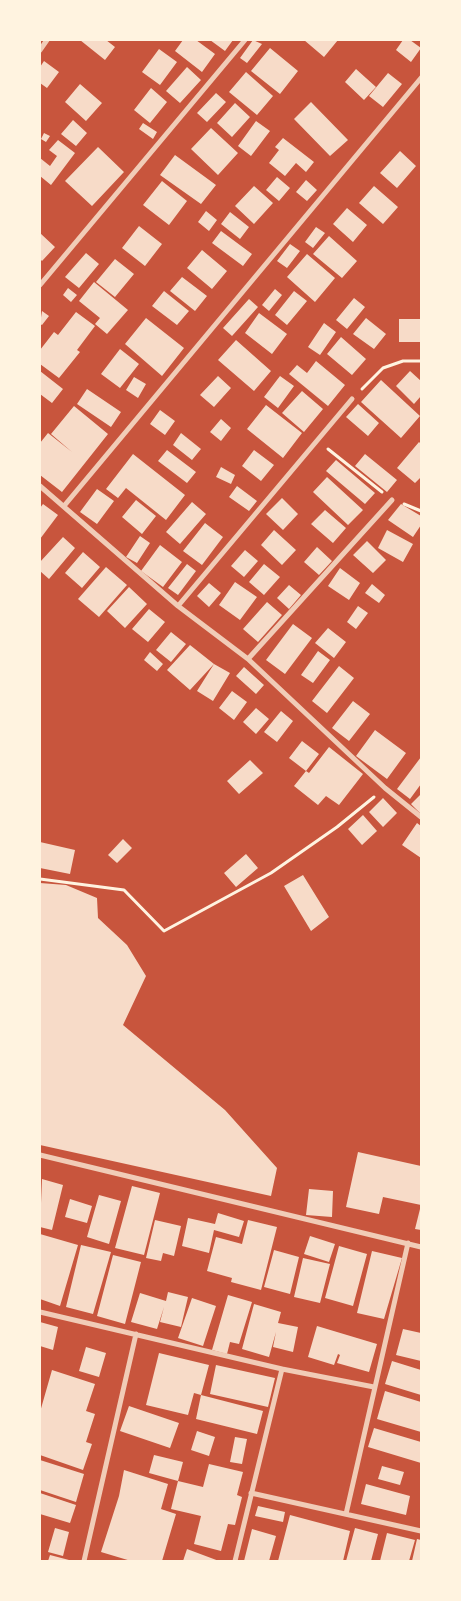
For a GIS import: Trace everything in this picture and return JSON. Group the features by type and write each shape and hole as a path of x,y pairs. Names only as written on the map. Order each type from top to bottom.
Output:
{"street":[{"path":"40,50 47,40"},
{"path":"40,284 245,40"},
{"path":"64,506 421,78"},
{"path":"178,606 352,399"},
{"path":"40,486 178,606 248,659 385,788 421,817"},
{"path":"248,659 392,500"},
{"path":"40,1155 421,1247"},
{"path":"346,1514 408,1243"},
{"path":"40,1312 282,1369 374,1388"},
{"path":"84,1561 136,1334"},
{"path":"235,1561 250,1493 282,1369"},
{"path":"250,1493 421,1532"}],"path":[{"path":"352,399 383,368 403,361 421,361"},
{"path":"317,441 392,500 421,511"},
{"path":"40,879 124,890 164,931 271,873 337,827 385,788"}],"building":[{"path":"80,40 106,40 115,47 105,60"},
{"path":"183,40 196,40 215,54 202,72 175,51"},
{"path":"210,40 233,40 225,51"},
{"path":"253,40 262,44 247,63 240,58"},
{"path":"304,40 338,40 324,57"},
{"path":"403,40 410,40 421,48 411,62 396,50"},
{"path":"270,48 298,71 280,94 251,71"},
{"path":"159,49 177,62 160,85 142,72"},
{"path":"44,61 59,72 47,88 40,83 40,67"},
{"path":"187,67 201,80 180,103 166,91"},
{"path":"356,69 376,87 364,100 345,82"},
{"path":"246,72 273,96 257,115 229,92"},
{"path":"388,73 402,84 383,107 369,96"},
{"path":"80,84 102,103 86,121 65,102"},
{"path":"151,88 167,102 150,123 134,110"},
{"path":"216,93 226,102 207,122 197,113"},
{"path":"311,102 348,140 330,156 294,119"},
{"path":"235,103 250,117 232,137 217,123"},
{"path":"73,120 87,133 76,146 61,134"},
{"path":"256,121 270,131 251,156 238,146"},
{"path":"143,123 157,132 153,139 139,129"},
{"path":"211,128 238,153 218,175 191,149"},
{"path":"44,133 50,136 46,142 41,139"},
{"path":"283,138 314,162 306,172 296,163 285,176 269,163 279,150 275,147"},
{"path":"58,140 75,153 51,185 40,176 40,158 50,166 57,156 49,150"},
{"path":"98,147 124,172 92,206 65,181"},
{"path":"400,151 416,166 397,188 380,173"},
{"path":"175,155 216,185 201,204 160,175"},
{"path":"277,177 290,188 279,201 266,190"},
{"path":"306,180 317,190 307,201 296,192"},
{"path":"162,181 187,201 169,225 143,205"},
{"path":"254,186 273,203 254,224 235,206"},
{"path":"374,186 398,207 383,224 359,203"},
{"path":"347,208 367,225 353,242 333,224"},
{"path":"206,211 217,220 209,231 198,222"},
{"path":"230,212 249,227 240,239 221,224"},
{"path":"139,226 162,244 145,266 122,248"},
{"path":"316,227 325,233 313,248 305,242"},
{"path":"221,231 252,254 243,266 212,243"},
{"path":"40,233 55,247 42,261 40,259"},
{"path":"329,236 357,261 342,278 313,254"},
{"path":"290,244 300,251 287,268 277,261"},
{"path":"202,250 227,271 212,289 187,268"},
{"path":"86,253 99,264 79,288 65,277"},
{"path":"307,254 335,278 315,302 287,277"},
{"path":"115,259 134,274 115,297 96,282"},
{"path":"182,277 207,296 195,311 170,291"},
{"path":"94,282 128,310 107,334 95,324 100,318 79,301"},
{"path":"68,288 77,295 71,302 63,295"},
{"path":"275,289 282,295 269,311 262,305"},
{"path":"164,291 189,311 177,325 152,306"},
{"path":"294,291 307,301 287,325 275,315"},
{"path":"354,298 365,307 347,329 336,320"},
{"path":"249,299 258,307 232,336 223,328"},
{"path":"42,311 49,316 42,325 40,324"},
{"path":"76,312 95,326 77,350 80,352 59,378 40,364 40,350 54,332 58,335"},
{"path":"259,313 287,334 272,354 245,333"},
{"path":"146,318 184,348 162,376 125,344"},
{"path":"366,318 386,334 374,349 353,334"},
{"path":"399,319 421,319 421,342 399,342"},
{"path":"324,323 336,332 320,355 308,347"},
{"path":"341,337 366,359 352,375 327,354"},
{"path":"236,340 271,371 254,391 218,360"},
{"path":"120,349 139,364 120,388 101,374"},
{"path":"316,361 345,385 328,406 289,374 297,365 307,373"},
{"path":"40,371 63,389 52,403 40,394"},
{"path":"410,371 421,381 421,396 414,404 396,386"},
{"path":"218,376 231,388 214,407 200,395"},
{"path":"280,376 294,386 278,408 264,397"},
{"path":"134,377 146,384 138,398 126,390"},
{"path":"381,380 420,416 401,438 361,402"},
{"path":"87,389 121,412 111,427 77,404"},
{"path":"302,391 323,409 304,432 282,413"},
{"path":"358,404 379,423 368,436 346,417"},
{"path":"266,405 302,433 283,458 247,429"},
{"path":"74,406 108,434 62,492 40,475 40,443 48,433 72,452 51,434"},
{"path":"160,410 175,421 165,435 150,424"},
{"path":"221,419 231,428 221,441 210,432"},
{"path":"181,433 201,449 192,460 173,445"},
{"path":"419,442 421,444 421,477 415,483 397,468"},
{"path":"167,450 196,472 187,483 158,461"},
{"path":"254,450 274,465 261,481 242,466"},
{"path":"133,454 185,495 166,520 126,488 118,498 106,489"},
{"path":"365,454 397,480 387,492 355,466"},
{"path":"336,460 375,493 365,504 326,471"},
{"path":"221,467 235,475 231,484 216,477"},
{"path":"327,477 363,510 348,525 313,492"},
{"path":"237,486 257,501 249,511 229,497"},
{"path":"97,489 114,501 97,524 80,512"},
{"path":"282,498 298,514 283,530 266,514"},
{"path":"136,500 156,516 142,534 122,517"},
{"path":"192,502 206,514 180,544 166,532"},
{"path":"43,504 58,515 40,539 40,508"},
{"path":"401,504 421,516 421,525 413,537 388,520"},
{"path":"325,510 346,528 333,543 311,524"},
{"path":"205,523 223,537 202,565 183,551"},
{"path":"274,530 296,550 282,565 261,545"},
{"path":"387,530 413,544 403,562 378,548"},
{"path":"140,536 150,543 137,563 126,557"},
{"path":"63,537 75,548 49,579 40,571 40,562"},
{"path":"367,541 386,560 373,573 353,555"},
{"path":"160,545 182,562 163,587 141,571"},
{"path":"317,547 332,561 319,575 304,562"},
{"path":"245,550 258,561 244,577 231,566"},
{"path":"83,552 100,567 82,588 65,573"},
{"path":"187,564 196,571 178,595 168,588"},
{"path":"264,564 280,577 264,595 249,582"},
{"path":"106,567 127,585 99,617 78,599"},
{"path":"340,568 360,583 349,600 328,586"},
{"path":"235,582 257,597 240,620 219,605"},
{"path":"209,583 221,593 209,607 197,596"},
{"path":"372,584 385,595 379,603 365,593"},
{"path":"289,585 301,595 289,609 277,598"},
{"path":"129,587 147,604 125,628 107,611"},
{"path":"267,602 282,615 258,642 243,629"},
{"path":"358,606 368,613 356,629 347,622"},
{"path":"149,609 165,622 148,642 132,629"},
{"path":"293,624 312,638 285,674 266,660"},
{"path":"328,628 346,642 334,658 315,643"},
{"path":"171,632 186,644 171,662 156,650"},
{"path":"190,645 214,664 190,690 167,670"},
{"path":"318,651 330,660 313,683 301,675"},
{"path":"150,652 163,664 157,671 144,660"},
{"path":"214,664 230,673 213,701 197,691"},
{"path":"339,666 354,678 327,713 312,701"},
{"path":"244,667 264,685 256,694 236,676"},
{"path":"232,691 247,702 234,720 219,708"},
{"path":"353,701 370,714 349,741 332,728"},
{"path":"256,708 269,719 256,734 243,722"},
{"path":"281,711 293,721 277,742 264,732"},
{"path":"375,730 406,753 387,779 356,756"},
{"path":"302,741 319,754 306,771 289,758"},
{"path":"329,747 363,774 339,805 326,796 318,805 294,786 306,771 309,773"},
{"path":"421,757 421,784 410,799 397,789"},
{"path":"250,760 263,773 239,794 227,781"},
{"path":"421,794 421,814 411,804"},
{"path":"383,798 397,813 383,827 369,812"},
{"path":"363,815 377,831 362,845 348,829"},
{"path":"417,823 421,826 421,858 402,845"},
{"path":"123,839 132,848 117,863 108,855"},
{"path":"40,842 75,850 70,874 40,868"},
{"path":"246,854 258,868 236,887 224,873"},
{"path":"303,875 329,917 311,931 284,886"},
{"path":"40,883 66,885 97,898 98,918 127,945 146,976 123,1025 225,1110 277,1168 271,1196 40,1145"},
{"path":"358,1152 421,1166 421,1205 383,1197 379,1214 346,1207"},
{"path":"42,1179 63,1185 52,1230 40,1227"},
{"path":"132,1186 160,1193 144,1255 115,1248"},
{"path":"309,1189 333,1191 332,1217 306,1215"},
{"path":"99,1195 121,1201 109,1244 87,1237"},
{"path":"70,1199 92,1206 87,1223 65,1217"},
{"path":"421,1205 421,1230 415,1229"},
{"path":"218,1213 244,1221 239,1237 214,1230 209,1253 182,1246 188,1218 215,1224"},
{"path":"155,1220 181,1226 174,1256 163,1253 161,1261 146,1258"},
{"path":"248,1220 277,1227 261,1290 231,1282 232,1278 207,1271 216,1237 242,1244"},
{"path":"40,1234 78,1245 60,1306 40,1299"},
{"path":"310,1236 335,1244 329,1262 304,1254"},
{"path":"81,1245 111,1252 93,1314 66,1307"},
{"path":"339,1246 367,1254 353,1306 325,1298"},
{"path":"274,1250 299,1257 290,1294 264,1287"},
{"path":"372,1251 402,1258 384,1319 357,1313"},
{"path":"113,1255 141,1262 125,1324 97,1316"},
{"path":"303,1258 330,1264 320,1303 294,1297"},
{"path":"168,1292 188,1297 181,1327 160,1322 164,1307 157,1329 131,1322 140,1293 166,1301"},
{"path":"228,1295 252,1302 239,1344 230,1342 227,1354 212,1350"},
{"path":"192,1298 216,1306 203,1346 178,1338"},
{"path":"254,1304 281,1312 278,1323 298,1327 293,1352 273,1347 276,1332 269,1357 242,1349"},
{"path":"40,1322 58,1327 53,1350 40,1346"},
{"path":"317,1326 377,1344 369,1372 337,1363 340,1355 338,1354 334,1365 308,1357"},
{"path":"403,1329 421,1333 421,1361 396,1355"},
{"path":"86,1347 106,1353 99,1377 79,1371"},
{"path":"159,1353 209,1365 201,1395 194,1393 188,1415 146,1405"},
{"path":"392,1361 421,1370 421,1395 385,1384"},
{"path":"216,1365 275,1378 268,1407 210,1394"},
{"path":"52,1370 95,1384 86,1411 95,1414 86,1442 92,1444 83,1470 40,1455 40,1412"},
{"path":"385,1391 421,1402 421,1432 377,1419"},
{"path":"201,1395 263,1411 257,1434 196,1419"},
{"path":"129,1406 179,1423 170,1448 120,1431"},
{"path":"374,1428 421,1442 421,1463 368,1447"},
{"path":"197,1431 215,1437 209,1456 191,1450"},
{"path":"235,1437 247,1439 242,1464 230,1462"},
{"path":"154,1455 183,1462 178,1481 149,1473"},
{"path":"40,1460 84,1474 76,1502 40,1490"},
{"path":"209,1464 243,1472 237,1495 242,1497 235,1525 228,1524 221,1551 194,1544 201,1516 171,1509 178,1481 203,1487"},
{"path":"382,1466 404,1472 400,1485 378,1479"},
{"path":"124,1470 168,1484 161,1509 176,1514 162,1561 131,1561 101,1552 119,1496"},
{"path":"366,1484 410,1496 406,1515 361,1504"},
{"path":"40,1493 76,1505 70,1523 40,1514"},
{"path":"258,1506 285,1512 283,1522 255,1516"},
{"path":"290,1515 350,1531 343,1561 278,1561"},
{"path":"55,1528 69,1532 63,1556 48,1552"},
{"path":"355,1528 378,1534 371,1561 346,1561"},
{"path":"252,1529 276,1536 269,1561 244,1561"},
{"path":"387,1533 415,1540 409,1561 380,1561"},
{"path":"417,1539 421,1540 421,1561 412,1561"},
{"path":"187,1549 219,1561 183,1561"},
{"path":"50,1555 69,1560 69,1561 48,1561"}]}
